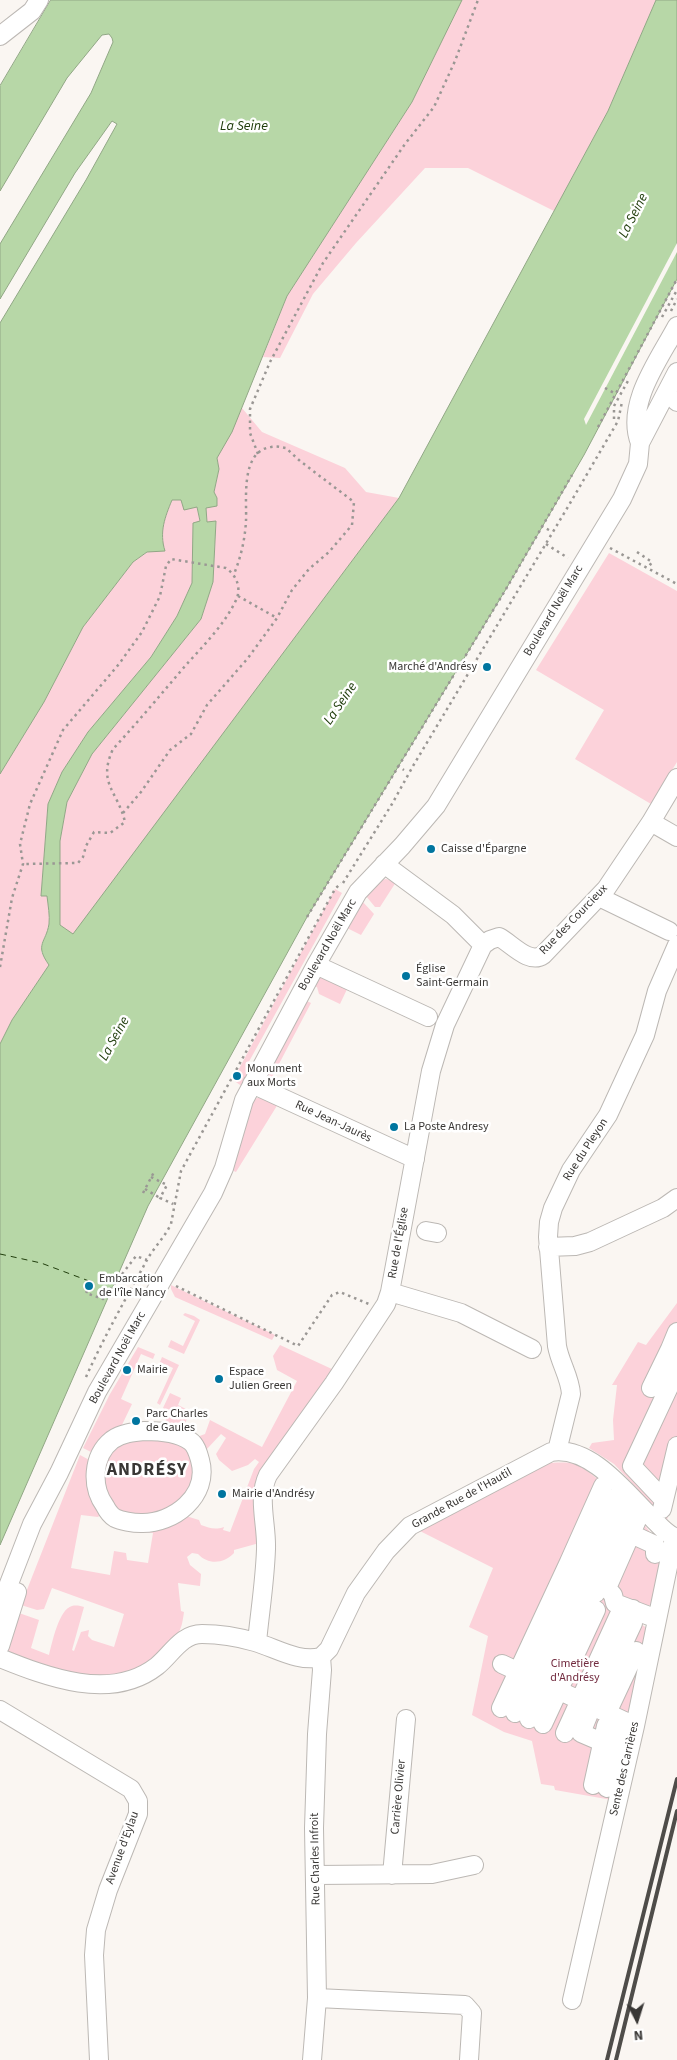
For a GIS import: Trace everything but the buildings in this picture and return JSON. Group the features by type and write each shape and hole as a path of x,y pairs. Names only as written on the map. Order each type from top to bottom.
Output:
{"street":[{"path":"0,36 32,10 38,0"},
{"name":"Boulevard Noël Marc","path":"640,443 636,433 639,400 677,326"},
{"name":"Boulevard Noël Marc","path":"0,1607 32,1524 59,1474 97,1392 213,1193 224,1168 238,1116 252,1084 316,965 358,892 436,806 582,566 604,544 634,476 638,464 640,443 677,372"},
{"name":"Rue des Courcieux","path":"482,945 499,937 526,955 537,958 543,955 606,890 651,822 677,778"},
{"path":"651,822 677,837"},
{"path":"384,864 454,915 482,945"},
{"path":"598,897 673,938"},
{"name":"Rue du Pleyon","path":"557,1451 571,1394 568,1376 546,1354 557,1346 548,1247 549,1222 553,1208 571,1170 602,1127 645,1035 673,938"},
{"name":"Rue de l'Église","path":"257,1642 266,1546 262,1496 264,1484 268,1475 380,1314 421,1230 415,1159 431,1071 445,1025 482,945"},
{"path":"316,965 428,1017"},
{"name":"Rue Jean-Jaurès","path":"252,1084 415,1159"},
{"path":"548,1247 575,1246 590,1242 663,1208 677,1198"},
{"path":"390,1292 461,1313 546,1354"},
{"path":"663,1393 677,1332"},
{"path":"677,1370 626,1461 663,1505 677,1446"},
{"path":"160,1431 183,1437 191,1442 199,1457 201,1473 195,1493 178,1513 162,1521 130,1522 116,1518 102,1503 95,1483 98,1462 111,1441 120,1436 131,1432 160,1431"},
{"path":"557,1451 572,1452 593,1462 662,1529 675,1538"},
{"name":"Grande Rue de l'Hautil","path":"321,1657 330,1649 356,1593 386,1551 410,1526 545,1454 557,1451"},
{"name":"Boulevard Noël Marc","path":"0,1646 59,1474"},
{"path":"615,1514 655,1545 655,1554"},
{"path":"602,1742 581,1733 569,1696 593,1592 615,1514"},
{"path":"534,1721 569,1696 593,1592 615,1514"},
{"name":"Sente des Carrières","path":"572,2000 635,1726 656,1619 675,1538"},
{"path":"593,1592 656,1619"},
{"path":"534,1721 569,1696 593,1592"},
{"path":"0,1658 79,1683 109,1684 127,1680 156,1666 183,1640 192,1635 202,1634 241,1638 302,1658 321,1657"},
{"path":"578,1659 636,1651"},
{"name":"Rue Charles Infroit","path":"312,2060 317,1998 314,1828 317,1734 322,1670 321,1657"},
{"path":"534,1721 569,1696 578,1659"},
{"path":"569,1696 635,1726"},
{"path":"569,1696 620,1728 600,1787 602,1742 606,1726 569,1696"},
{"name":"Avenue d'Eylau","path":"0,1710 130,1789 138,1802 138,1814 108,1890 96,1930 94,1955 99,2060"},
{"name":"Carrière Olivier","path":"392,1875 406,1719"},
{"path":"316,1875 432,1874 474,1865"},
{"path":"317,1998 465,2005 472,2013 469,2060"}],"path":[{"path":"258,454 250,433 250,409 270,362 324,263 405,144 434,107 455,61 478,0"},
{"path":"598,427 677,279"},
{"path":"605,388 616,394"},
{"path":"390,1292 376,1307 340,1292 332,1295 298,1346 162,1280 144,1268 147,1260 171,1224 173,1204 181,1171 335,889 342,883 392,804 618,421"},
{"path":"123,814 170,750 191,734 207,705 248,658 277,618 292,590 352,525 354,502 286,448 269,447 258,454 250,463 245,491 244,538 241,558 234,574"},
{"path":"307,917 506,589 572,475"},
{"path":"541,526 549,530"},
{"path":"546,544 582,566"},
{"path":"604,544 677,584"},
{"path":"637,552 652,562 648,568"},
{"path":"0,967 12,898 24,864 20,844 30,804 63,730 119,664 142,632 160,596 166,566 171,559 225,568 234,574 238,583 238,596 209,640 113,749 107,761 106,773 111,792 122,807 125,822 110,833 94,832 86,846 83,857 78,863 24,864"},
{"path":"238,596 277,618"},
{"path":"397,766 404,770"},
{"path":"342,883 358,892"},
{"path":"143,1193 154,1172"},
{"path":"151,1177 167,1185 160,1198"},
{"path":"145,1189 173,1204"},
{"path":"89,1281 92,1282 86,1293 103,1299 136,1256 147,1260"}],"green space":[{"path":"462,0 656,0 608,111 554,211 468,168 425,168 356,243 313,294 280,358 263,357 287,296 412,102"},
{"path":"242,408 262,432 345,468 366,492 399,498 73,935 60,925 60,841 67,802 92,754 201,619 213,582 216,522 207,522 206,508 217,498 214,492 219,469 217,458"},
{"path":"172,500 181,500 183,505 197,507 200,522 193,523 192,583 177,616 151,657 88,732 62,772 48,804 41,896 47,896 49,921 41,948 44,958 49,965 12,1020 0,1044 0,774 44,702 83,627 133,562 162,542 163,522"},
{"path":"609,553 677,591 677,762 651,804 575,759 604,710 536,670"},
{"path":"386,879 396,882 380,907 375,907 366,896 381,880"},
{"path":"335,889 342,893 246,1067 251,1070 243,1087 233,1080"},
{"path":"362,901 374,914 361,935 345,927"},
{"path":"320,972 349,985 340,1004 319,994 317,987 313,986"},
{"path":"303,999 311,1003 270,1081 265,1084 264,1080"},
{"path":"263,1097 278,1104 236,1172 229,1169 253,1099"},
{"path":"171,1285 275,1335 272,1340 175,1297"},
{"path":"677,1303 677,1480 667,1520 614,1464 589,1448 592,1443 614,1440 613,1420 617,1385 612,1385 638,1342 646,1345"},
{"path":"185,1313 200,1320 184,1354 168,1347 171,1340 183,1346 195,1321 183,1315"},
{"path":"280,1345 334,1370 268,1463 263,1542 234,1550 230,1557 216,1562 206,1560 198,1554 192,1553 187,1557 190,1565 201,1574 200,1586 178,1583 181,1611 184,1612 180,1630 162,1650 145,1664 126,1672 107,1676 88,1675 48,1667 9,1655 7,1649 19,1613 39,1620 31,1648 49,1655 54,1635 63,1613 67,1608 74,1606 84,1607 72,1650 74,1651 81,1632 89,1630 88,1636 92,1640 114,1647 124,1614 52,1588 44,1609 37,1610 21,1605 80,1455 95,1463 101,1514 98,1517 81,1515 71,1568 110,1575 114,1551 126,1553 127,1560 148,1563 153,1533 129,1529 186,1516 199,1520 201,1525 209,1528 224,1527 223,1530 230,1532 254,1469 259,1462 255,1459 248,1465 232,1471 219,1460 216,1454 226,1438 221,1434 206,1450 197,1437 205,1434 210,1420 262,1447 297,1381 277,1370 273,1356"},
{"path":"138,1347 155,1354 153,1359 141,1354 121,1399 132,1404 121,1427 97,1455 83,1448 110,1394"},
{"path":"162,1357 179,1365 160,1405 157,1403 173,1368 160,1362"},
{"path":"170,1393 181,1398 178,1405 190,1411 183,1429 165,1424 167,1410 163,1408"},
{"path":"133,1436 174,1441 192,1452 195,1480 169,1515 122,1515 106,1502 101,1483 109,1453"},
{"name":"Cimetière d'Andrésy","path":"562,1462 577,1465 597,1478 635,1514 654,1537 658,1546 660,1560 658,1574 652,1602 650,1605 644,1606 639,1623 647,1628 632,1710 625,1713 612,1800 555,1790 554,1786 541,1784 532,1741 504,1732 472,1715 488,1636 469,1627 493,1568 418,1530 546,1463"}],"water":[{"name":"La Seine","path":"51,0 462,0 412,102 287,296 232,432 217,458 219,469 214,492 217,498 217,506 206,508 207,522 216,521 213,582 201,619 92,754 67,802 60,841 60,925 73,934 399,498 608,111 656,0 677,0 677,279 584,455 506,589 307,917 148,1206 0,1545 0,1044 12,1020 49,965 42,952 42,944 49,924 47,896 41,896 48,804 62,772 88,732 151,657 177,616 192,583 193,523 200,521 197,507 184,510 181,500 172,500 163,531 165,551 147,552 133,562 83,627 44,702 0,774 0,323 86,180 117,124 112,121 75,173 0,299 0,244 91,93 113,42 109,34 102,35 67,78 0,191 0,86"}],"pier":[{"path":"677,243 677,252 586,425 584,419"}],"ferry route":[{"path":"0,1254 41,1263 89,1281"}],"railway":[{"path":"607,2060 677,1779"},
{"path":"616,2060 677,1811"}],"place":[{"name":"Marché d'Andrésy","path":"487,667"},
{"name":"Caisse d'Épargne","path":"431,849"},
{"name":"Église Saint-Germain","path":"406,976"},
{"name":"Monument aux Morts","path":"237,1076"},
{"name":"La Poste Andresy","path":"394,1127"},
{"name":"Embarcation de l'île Nancy","path":"89,1286"},
{"name":"Mairie","path":"127,1370"},
{"name":"Espace Julien Green","path":"219,1379"},
{"name":"Parc Charles de Gaules","path":"136,1421"},
{"name":"Mairie d'Andrésy","path":"222,1494"}],"district":[{"name":"ANDRÉSY","path":"147,1471"}]}
